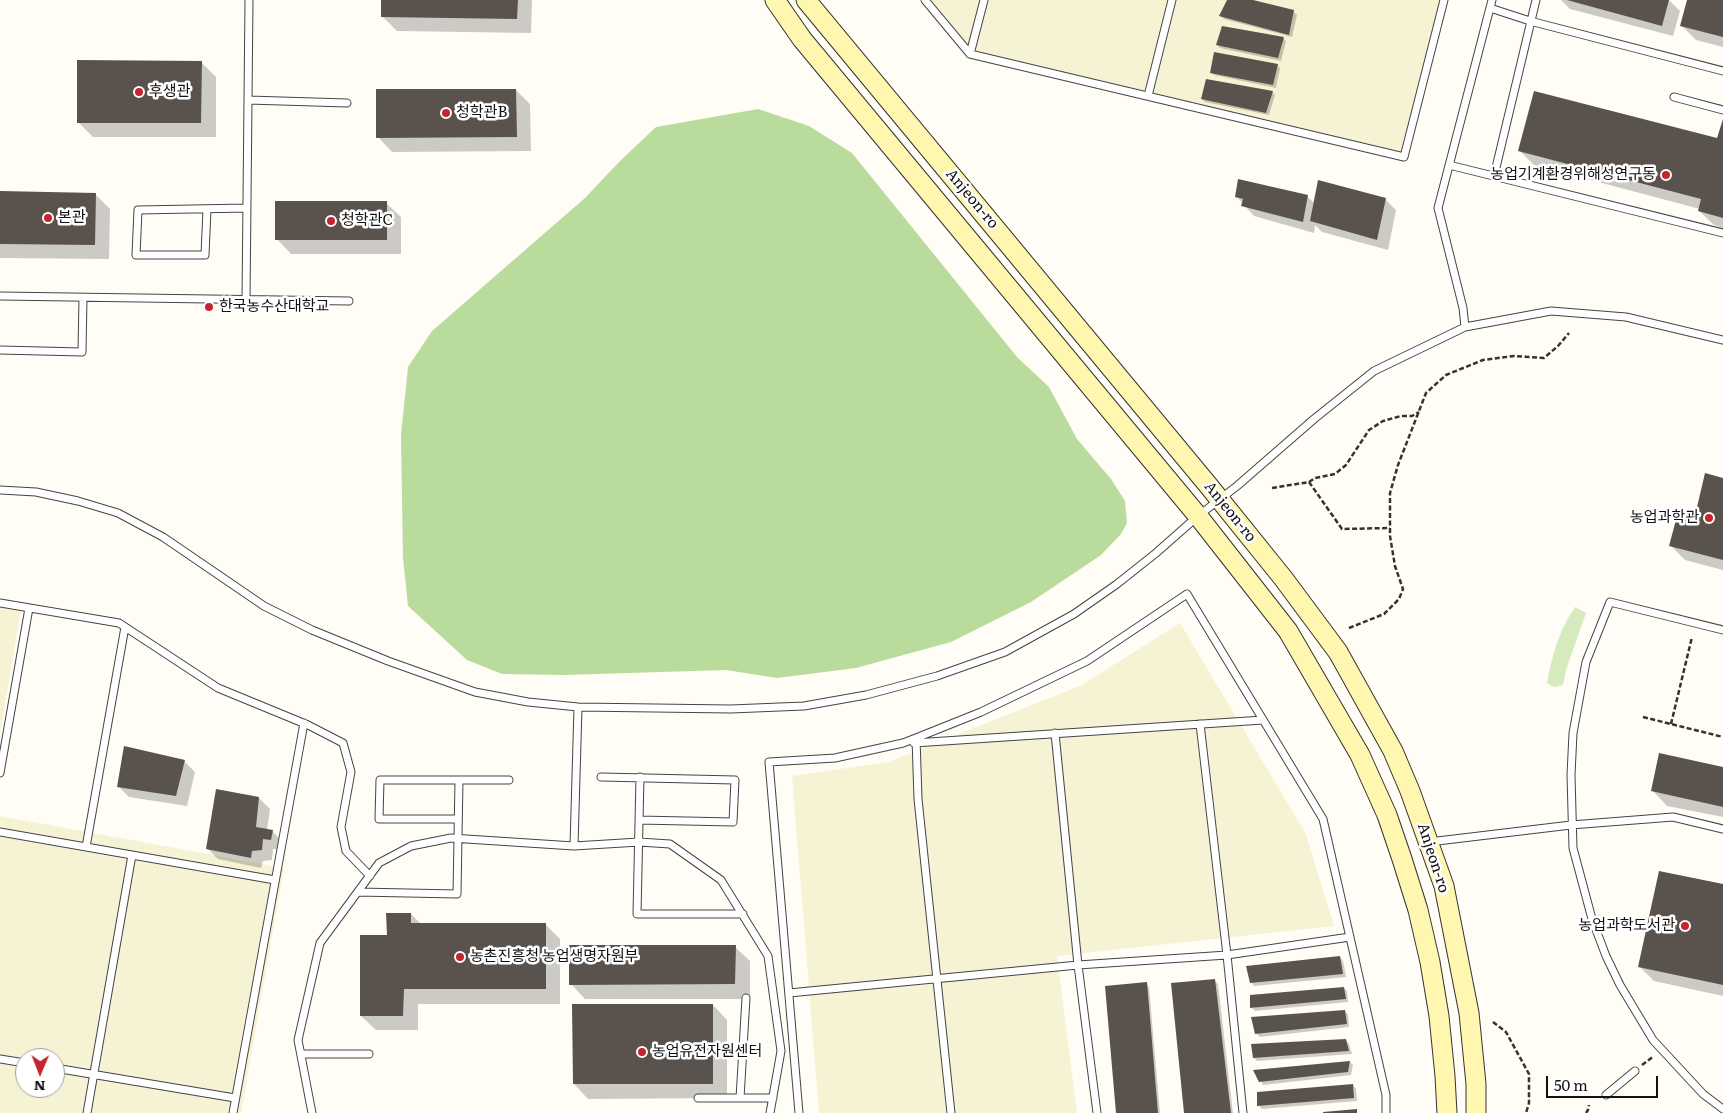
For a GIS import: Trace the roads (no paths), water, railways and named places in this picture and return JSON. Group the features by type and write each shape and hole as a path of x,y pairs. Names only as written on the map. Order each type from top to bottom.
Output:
{"street":[{"name":"Anjeon-ro","path":"775,0 802,39 1198,516 1288,632 1360,755 1387,815 1418,910 1430,962 1439,1016 1447,1113"},
{"name":"Anjeon-ro","path":"806,0 1219,499 1283,578 1338,652 1393,750 1444,886 1469,1013 1476,1084 1476,1113"}],"lane":[{"path":"246,300 249,0"},
{"path":"925,0 970,54 1404,158 1444,0"},
{"path":"970,54 984,0"},
{"path":"1148,96 1172,0"},
{"path":"1465,327 1463,308 1438,208 1492,0"},
{"path":"1494,176 1536,0"},
{"path":"1490,8 1530,21 1723,71"},
{"path":"1674,97 1723,110"},
{"path":"248,100 347,103"},
{"path":"1449,164 1723,233"},
{"path":"207,209 206,254 136,255 138,210 247,208"},
{"path":"0,296 349,301"},
{"path":"0,350 82,352 82,298"},
{"path":"0,490 36,492 118,513 163,537 264,606 312,630 388,662 475,692 528,702 578,707 731,709 804,706 866,695 937,676 1005,652 1074,614 1117,584 1156,553 1314,419 1374,371 1465,327 1551,311 1626,317 1723,340"},
{"path":"916,740 981,712 1087,661 1187,594 1323,819 1386,1095 1386,1113"},
{"path":"1723,630 1610,602 1586,662 1573,732 1571,825 1573,848 1592,919 1606,956 1620,985 1653,1040 1703,1094 1723,1109"},
{"path":"0,603 119,623 218,688 304,724 343,744 350,772 340,828 346,851 370,876"},
{"path":"0,773 29,608"},
{"path":"86,847 125,627"},
{"path":"574,846 578,707"},
{"path":"799,1113 769,762 835,758 916,740 1263,720"},
{"path":"233,1113 304,724"},
{"path":"1200,724 1243,1113"},
{"path":"1055,733 1078,965 1097,1113"},
{"path":"916,740 918,799 950,1113"},
{"path":"601,777 734,780 733,822 639,820"},
{"path":"640,777 637,914 743,914"},
{"path":"458,819 379,819 380,780 509,780"},
{"path":"358,892 457,894 459,780"},
{"path":"1429,842 1571,825 1674,817 1723,829"},
{"path":"0,832 275,880"},
{"path":"312,1113 298,1040 320,943 379,863 410,846 451,838 574,846 639,842 670,844 721,880 768,956 781,1051 770,1113"},
{"path":"87,1113 132,855"},
{"path":"789,993 1078,965 1227,955 1350,937"},
{"path":"740,1098 746,998"},
{"path":"301,1054 369,1054"},
{"path":"0,1059 15,1061"},
{"path":"65,1070 235,1098"},
{"path":"1606,1095 1635,1071"},
{"path":"698,1098 773,1098"}],"place":[{"name":"후생관","path":"139,92"},
{"name":"청학관B","path":"446,113"},
{"name":"농업기계환경위해성연구동","path":"1666,175"},
{"name":"본관","path":"48,218"},
{"name":"청학관C","path":"331,221"},
{"name":"한국농수산대학교","path":"209,307"},
{"name":"농업과학관","path":"1709,518"},
{"name":"농업과학도서관","path":"1685,926"},
{"name":"농촌진흥청 농업생명자원부","path":"460,957"},
{"name":"농업유전자원센터","path":"642,1052"}]}
